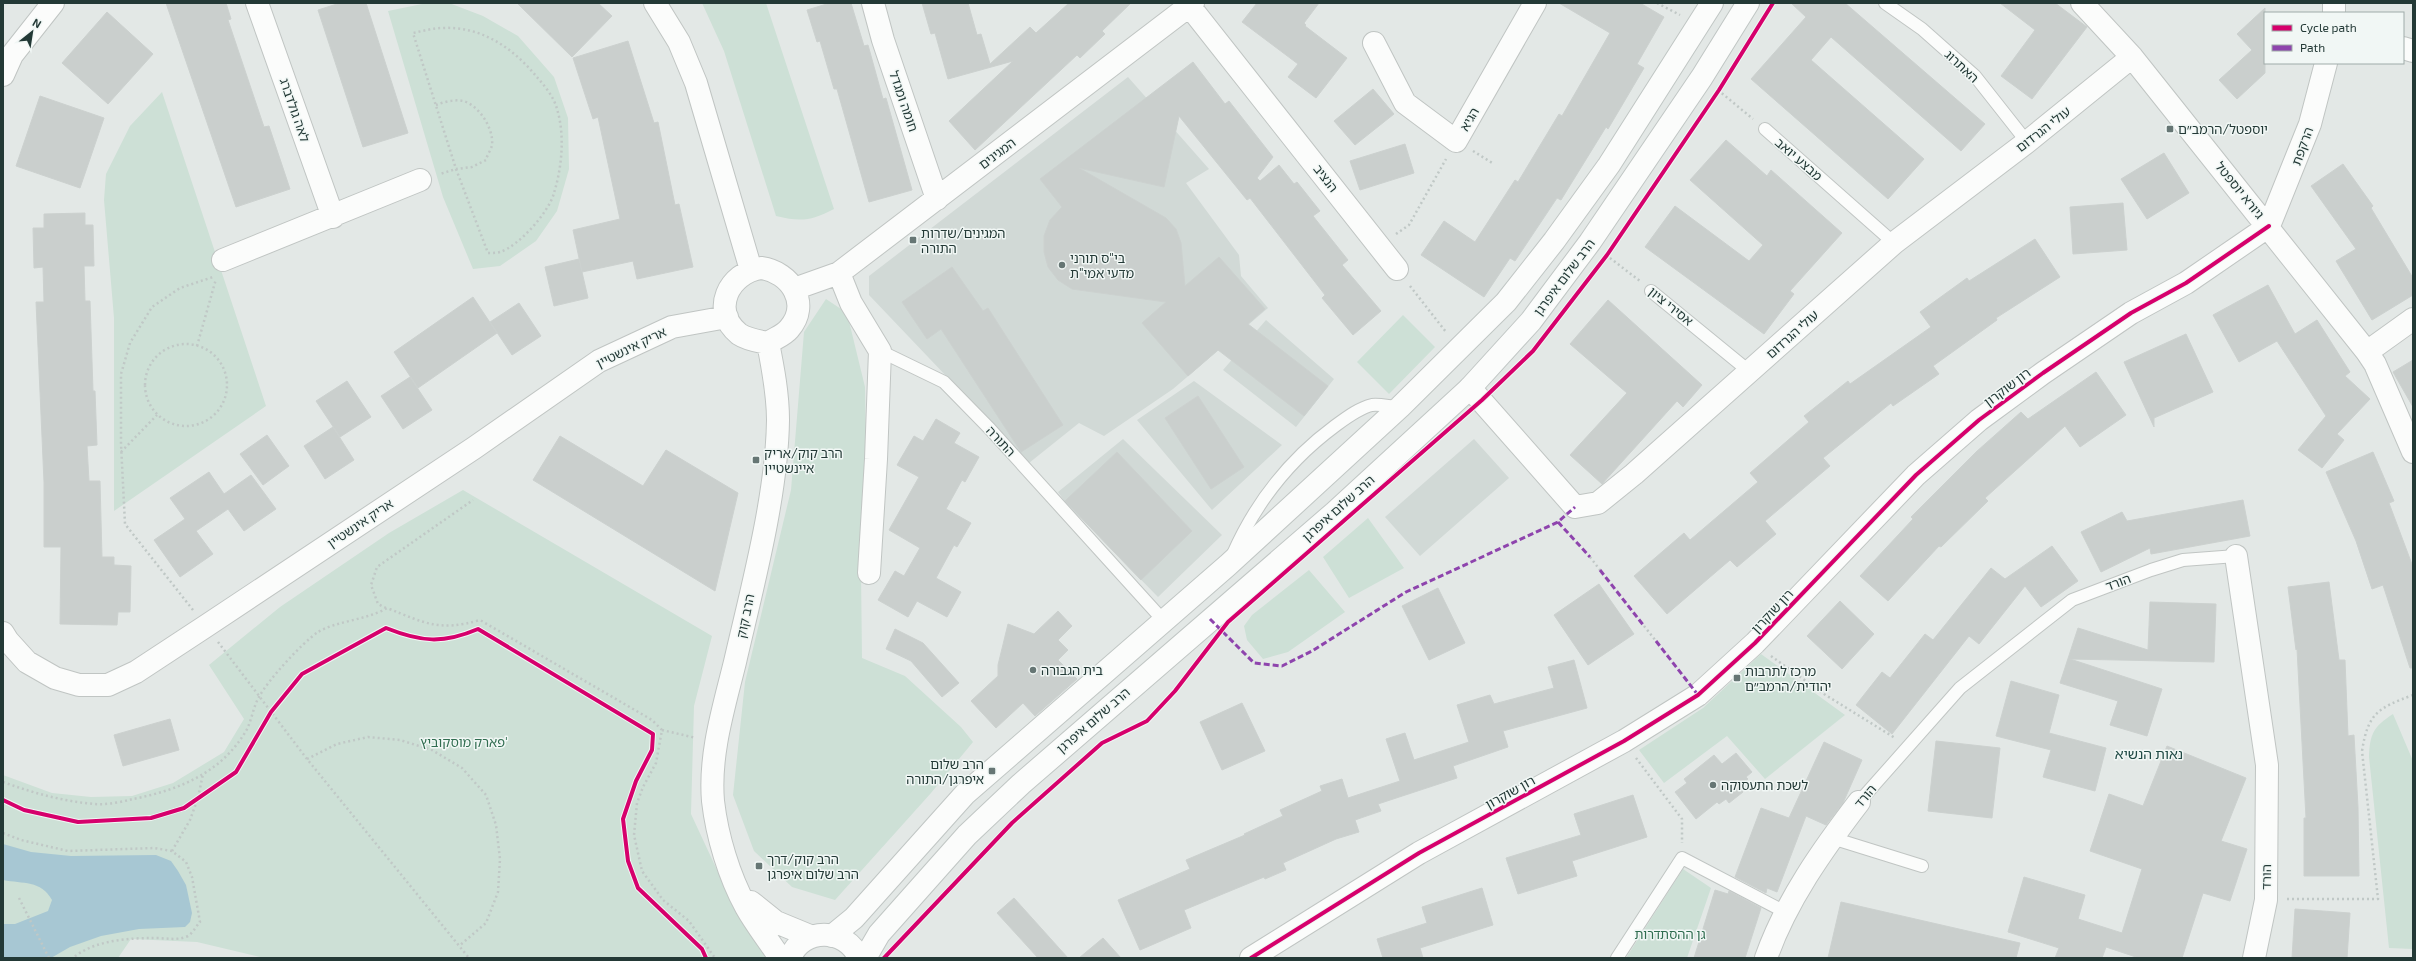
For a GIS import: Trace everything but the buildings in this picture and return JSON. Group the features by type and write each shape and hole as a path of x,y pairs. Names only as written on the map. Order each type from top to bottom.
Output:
{"street":[{"path":"3,75 12,55 38,19 53,3"},
{"name":"לאה גולדברג","path":"257,3 333,217"},
{"path":"655,3 679,42 696,83 751,270"},
{"name":"חומה ומגדל","path":"873,3 883,40 937,199"},
{"name":"הגיא","path":"1374,43 1405,103 1456,141 1535,3"},
{"path":"832,936 854,918 965,794 1163,620 1228,565 1400,407 1460,350 1506,302 1554,241 1609,165 1712,3"},
{"name":"הרב שלום איפרגן","path":"865,958 879,934 967,835 1021,784 1334,513 1470,388 1598,248 1710,84 1748,3"},
{"name":"גיורא יוספטל","path":"2082,3 2132,57 2269,226 2367,352 2375,364 2413,452"},
{"name":"המגינים","path":"794,289 839,273 1190,4"},
{"name":"הנציב","path":"1190,4 1397,269"},
{"name":"עולי הגרדום","path":"1470,388 1575,507 1598,503 1634,474 1894,243 2026,142 2132,57"},
{"name":"הרקפת","path":"2269,226 2310,124 2326,64"},
{"path":"223,260 333,217 420,180"},
{"name":"רון שוקרון","path":"1251,958 1420,853 1624,741 1698,695 1755,643 1916,475 1979,420 2043,373 2125,318 2186,283 2269,226"},
{"path":"751,270 772,270 782,274 794,289 798,301 794,321 788,330 768,343 749,339 739,334 727,317 725,305 726,294 732,283 740,275 751,270"},
{"path":"839,273 851,303 880,351 876,459 869,573"},
{"name":"אריק אינשטיין","path":"3,633 8,641 27,662 55,678 79,686 108,685 136,672 206,626 474,448 599,361 672,327 727,317"},
{"path":"2367,352 2413,319"},
{"name":"הרב קוק","path":"768,343 774,375 778,420 774,472 745,618 717,743 714,765 713,801 724,854 736,885 746,908 780,958"},
{"name":"הורד","path":"2236,556 2267,765 2266,900 2254,958"},
{"name":"הורד","path":"1766,958 1787,913 1832,838 1859,802"},
{"name":"הרב קוק","path":"736,885 766,915 790,929 810,936"},
{"path":"790,958 797,946 810,936 826,934 846,941 859,958"}],"lane":[{"name":"האתרוג","path":"1885,3 1922,29 1975,76 2026,142"},
{"name":"מבצע יואב","path":"1765,129 1894,243"},
{"name":"אסירי ציון","path":"1651,290 1750,372"},
{"name":"התורה","path":"880,351 944,382 990,429 1163,620"},
{"path":"1228,565 1244,530 1267,493 1292,462 1323,435 1361,410 1373,405 1400,407"},
{"name":"הורד","path":"1859,802 1960,688 2072,600 2150,570 2184,560 2236,556"},
{"path":"1832,838 1922,866"},
{"path":"1617,958 1682,858 1787,913"}],"path":[{"path":"1657,3 1698,25"},
{"path":"443,28 476,32 506,46 529,67 546,87 557,108 562,133 560,168 554,195 535,224 517,242 500,252 488,253 456,169 413,33 443,28"},
{"path":"1714,97 1710,84 1723,84"},
{"path":"420,180 456,169 472,167 486,160 492,145 488,128 480,112 464,101 446,102 436,105"},
{"path":"1380,246 1409,225 1456,141 1494,164"},
{"path":"1602,261 1598,248 1611,248"},
{"path":"197,346 216,276 223,260"},
{"path":"1397,269 1460,350"},
{"path":"184,344 197,346 210,352 219,362 225,374 227,387 224,400 218,412 207,421 194,426 181,427 168,423 157,415 148,404 144,391 145,377 150,364 158,354 170,347 184,344"},
{"path":"121,452 157,415"},
{"path":"473,500 377,567 371,584 378,604 416,621 438,626 461,626 480,620 652,720 662,730 717,743"},
{"path":"1590,557 1600,570"},
{"path":"3,782 37,794 96,804 120,802 180,788 203,774 230,752 246,730 259,696 290,659 319,632 387,608"},
{"path":"1644,626 1656,641"},
{"path":"1755,643 1824,694 1909,746"},
{"path":"2266,900 2378,899 2362,751 2365,733 2372,717 2395,701 2413,695"},
{"path":"267,718 275,706"},
{"path":"662,730 656,763 643,787 637,803 634,835 642,871 663,900 689,921 715,958"},
{"path":"307,759 337,744 368,737 400,740 432,750 462,768 486,795 496,825 500,859 498,892 486,923 459,946"},
{"path":"1624,741 1682,819 1682,858"},
{"path":"172,851 190,820 198,798 203,774"},
{"path":"189,805 204,794"},
{"path":"3,833 21,840 68,851 154,848 172,851 186,862 199,908 200,922 190,935 175,940 156,938 119,940 82,950 73,958"},
{"path":"19,898 49,958"}],"shaded area":[{"name":"בי\"ס תורני מדעי אמי\"ת","path":"1128,77 1209,169 1186,183 1239,255 1241,276 1268,308 1173,389 1104,436 1079,423 1029,463 869,295 869,276"},
{"path":"1266,320 1334,379 1296,427 1223,370"},
{"path":"1194,381 1282,445 1212,510 1137,420"},
{"path":"1123,439 1222,535 1158,597 1065,502 1058,492"},
{"path":"1474,439 1509,478 1420,556 1385,517"}],"green space":[{"path":"449,3 483,16 518,36 554,77 568,118 569,169 557,211 536,241 500,266 473,269 443,197 388,11 422,4"},
{"path":"702,3 766,3 834,209 819,216 799,220 776,216 724,51"},
{"path":"162,92 266,406 114,511 114,318 104,200 106,174 130,126"},
{"path":"826,299 847,313 865,387 866,453 861,573 862,658 905,676 961,727 973,742 931,793 835,900 792,887 754,851 733,795 745,682 791,490 804,332"},
{"path":"1403,315 1435,347 1389,394 1357,362"},
{"name":"פארק מוסקוביץ'","path":"463,490 712,636 694,706 691,814 731,900 770,958 264,958 197,942 131,939 118,958 3,958 3,775 52,793 91,797 132,796 173,783 224,752 244,719 209,665 280,607 389,533"},
{"path":"1368,518 1404,568 1349,598 1323,557"},
{"path":"1309,570 1345,612 1288,652 1263,659 1247,640 1244,626 1252,615"},
{"path":"1761,654 1845,715 1765,779 1727,736 1664,783 1639,750 1703,708"},
{"path":"2393,714 2413,761 2413,949 2389,948 2369,757 2370,742 2374,732 2381,723"},
{"name":"גן ההסתדרות","path":"1683,869 1711,888 1687,958 1626,958"}],"water":[{"path":"3,844 31,852 71,856 156,855 171,861 186,885 192,913 190,922 185,927 139,929 101,936 70,947 51,958 3,958 3,924 15,924 48,911 52,900 43,889 37,886 3,880"}],"marked path":[{"path":"1210,619 1254,663 1282,666 1312,651 1406,592 1558,522 1575,507"},
{"path":"1558,522 1590,557"},
{"path":"1600,570 1644,626"},
{"path":"1656,641 1698,695"}],"cycle path":[{"path":"884,958 1012,823 1102,743 1147,721 1175,691 1228,622 1482,400 1533,351 1607,255 1719,90 1773,3"},
{"path":"1251,958 1419,853 1624,741 1698,695 1755,643 1916,475 1979,420 2043,373 2131,313 2186,283 2269,226"},
{"path":"3,800 24,810 78,822 151,818 184,808 236,772 271,712 302,674 386,628 410,636 432,639 454,637 478,629 653,734 652,750 636,781 623,819 628,861 638,888 702,949 706,958"}],"place":[{"name":"יוספטל/הרמב״ם","path":"2170,129"},
{"name":"המגינים/שדרות התורה","path":"913,240"},
{"name":"בי\"ס תורני מדעי אמי\"ת","path":"1062,265"},
{"name":"הרב קוק/אריק איינשטיין","path":"756,460"},
{"name":"בית הגבורה","path":"1033,670"},
{"name":"מרכז לתרבות יהודית/הרמב״ם","path":"1737,678"},
{"name":"הרב שלום איפרגן/התורה","path":"992,771"},
{"name":"לשכת התעסוקה","path":"1713,785"},
{"name":"הרב קוק/דרך הרב שלום איפרגן","path":"759,866"}],"district":[{"name":"נאות הנשיא","path":"2149,753"}]}
